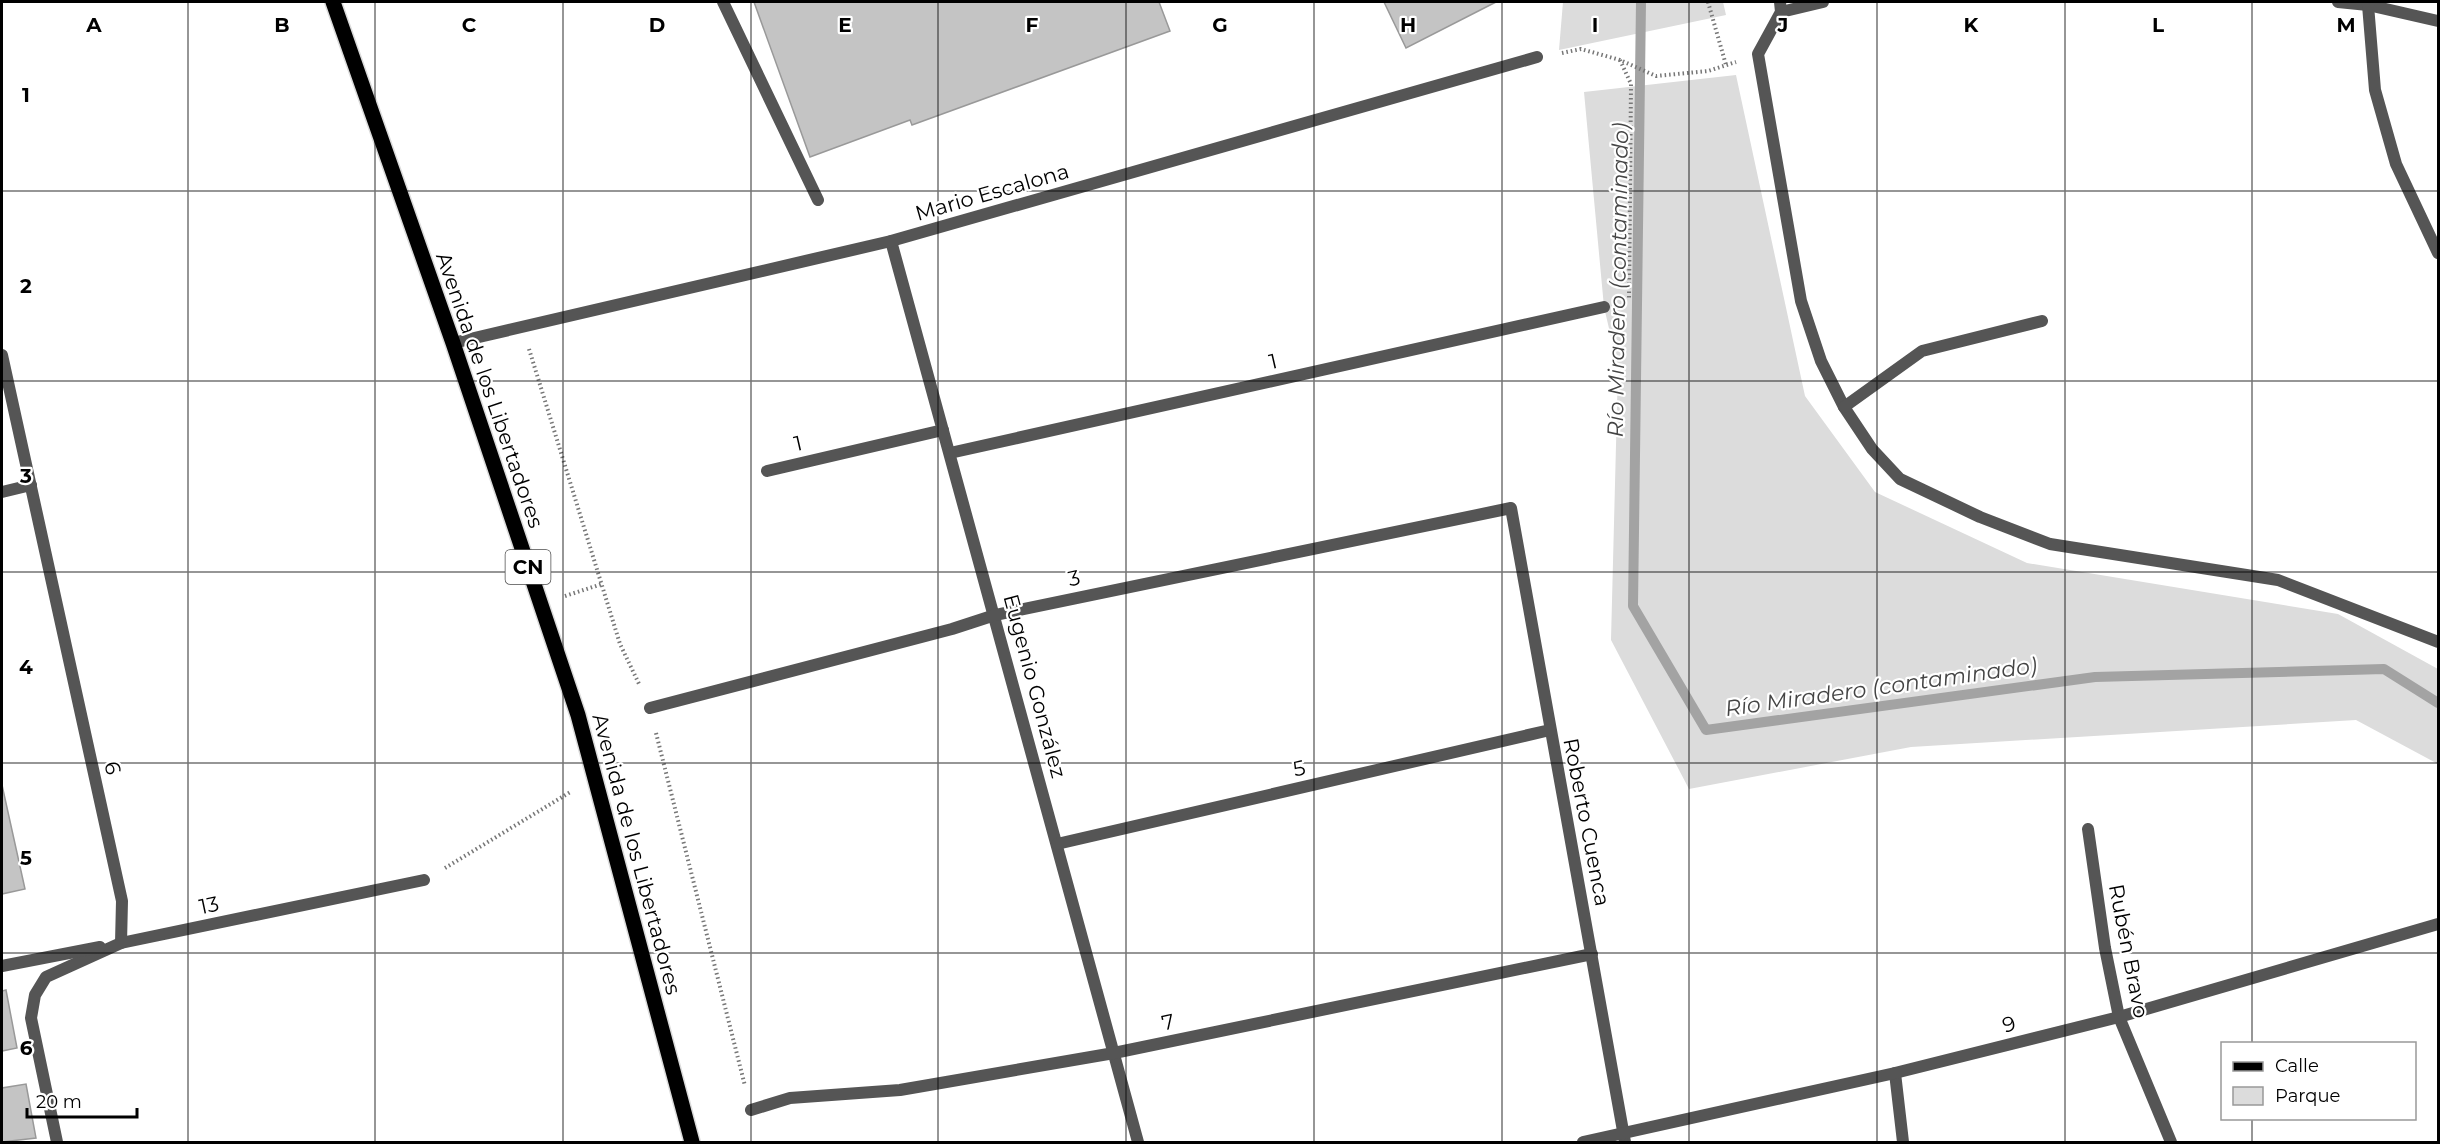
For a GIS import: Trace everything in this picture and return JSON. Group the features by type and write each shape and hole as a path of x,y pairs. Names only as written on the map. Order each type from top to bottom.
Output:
{"main road":[{"name":"Avenida de los Libertadores","path":"333,2 453,343 578,715 692,1143"}],"street":[{"path":"723,2 818,200"},
{"path":"1822,2 1780,7 1758,54 1801,301 1821,361 1844,407 1872,449 1900,479 1980,517 2050,544 2278,580 2439,642"},
{"path":"2338,2 2368,5 2439,21"},
{"path":"2368,5 2375,90 2396,164 2439,253"},
{"name":"Mario Escalona","path":"453,343 891,241 1537,57"},
{"name":"Eugenio González","path":"891,241 1138,1143"},
{"name":"1","path":"950,453 1604,307"},
{"path":"1844,407 1922,351 2043,321"},
{"name":"6","path":"2,355 4,377 31,486 122,901 121,943"},
{"name":"1","path":"767,471 944,430"},
{"path":"2,492 31,486"},
{"name":"3","path":"650,708 952,629 995,615 1511,508"},
{"name":"Roberto Cuenca","path":"1511,508 1624,1137"},
{"name":"5","path":"1057,844 1550,730"},
{"name":"Rubén Bravo","path":"2088,829 2105,948 2119,1017 2171,1143"},
{"name":"13","path":"2,966 424,880"},
{"name":"9","path":"1583,1143 1624,1137 2119,1017 2439,924"},
{"path":"57,1143 31,1018 35,995 46,977 121,943"},
{"name":"7","path":"751,1110 790,1098 900,1090 1114,1053 1592,954"},
{"path":"1895,1073 1903,1143"}],"path":[{"path":"1708,2 1726,65"},
{"path":"1537,57 1581,50 1620,60 1656,76 1708,71 1758,54"},
{"path":"1604,307 1630,300 1631,84 1620,60"},
{"path":"522,327 620,644 650,708 751,1110"},
{"path":"540,603 602,584"},
{"path":"424,880 594,778"}],"green space":[{"path":"1563,2 1723,2 1726,15 1559,50"},
{"path":"1736,75 1805,396 1875,492 2027,563 2338,614 2438,669 2438,764 2356,720 1911,747 1689,789 1611,640 1618,367 1604,307 1584,92"}],"building":[{"path":"754,2 1159,2 1170,31 912,125 910,120 810,157"},
{"path":"1384,2 1496,2 1406,48"},
{"path":"2,785 25,889 2,894"},
{"path":"6,990 17,1048 2,1051 2,991"},
{"path":"26,1084 36,1138 2,1142 2,1088"}],"waterway":[{"name":"Río Miradero (contaminado)","path":"1641,2 1633,606 1706,730 2095,677 2384,669 2438,703"}]}
